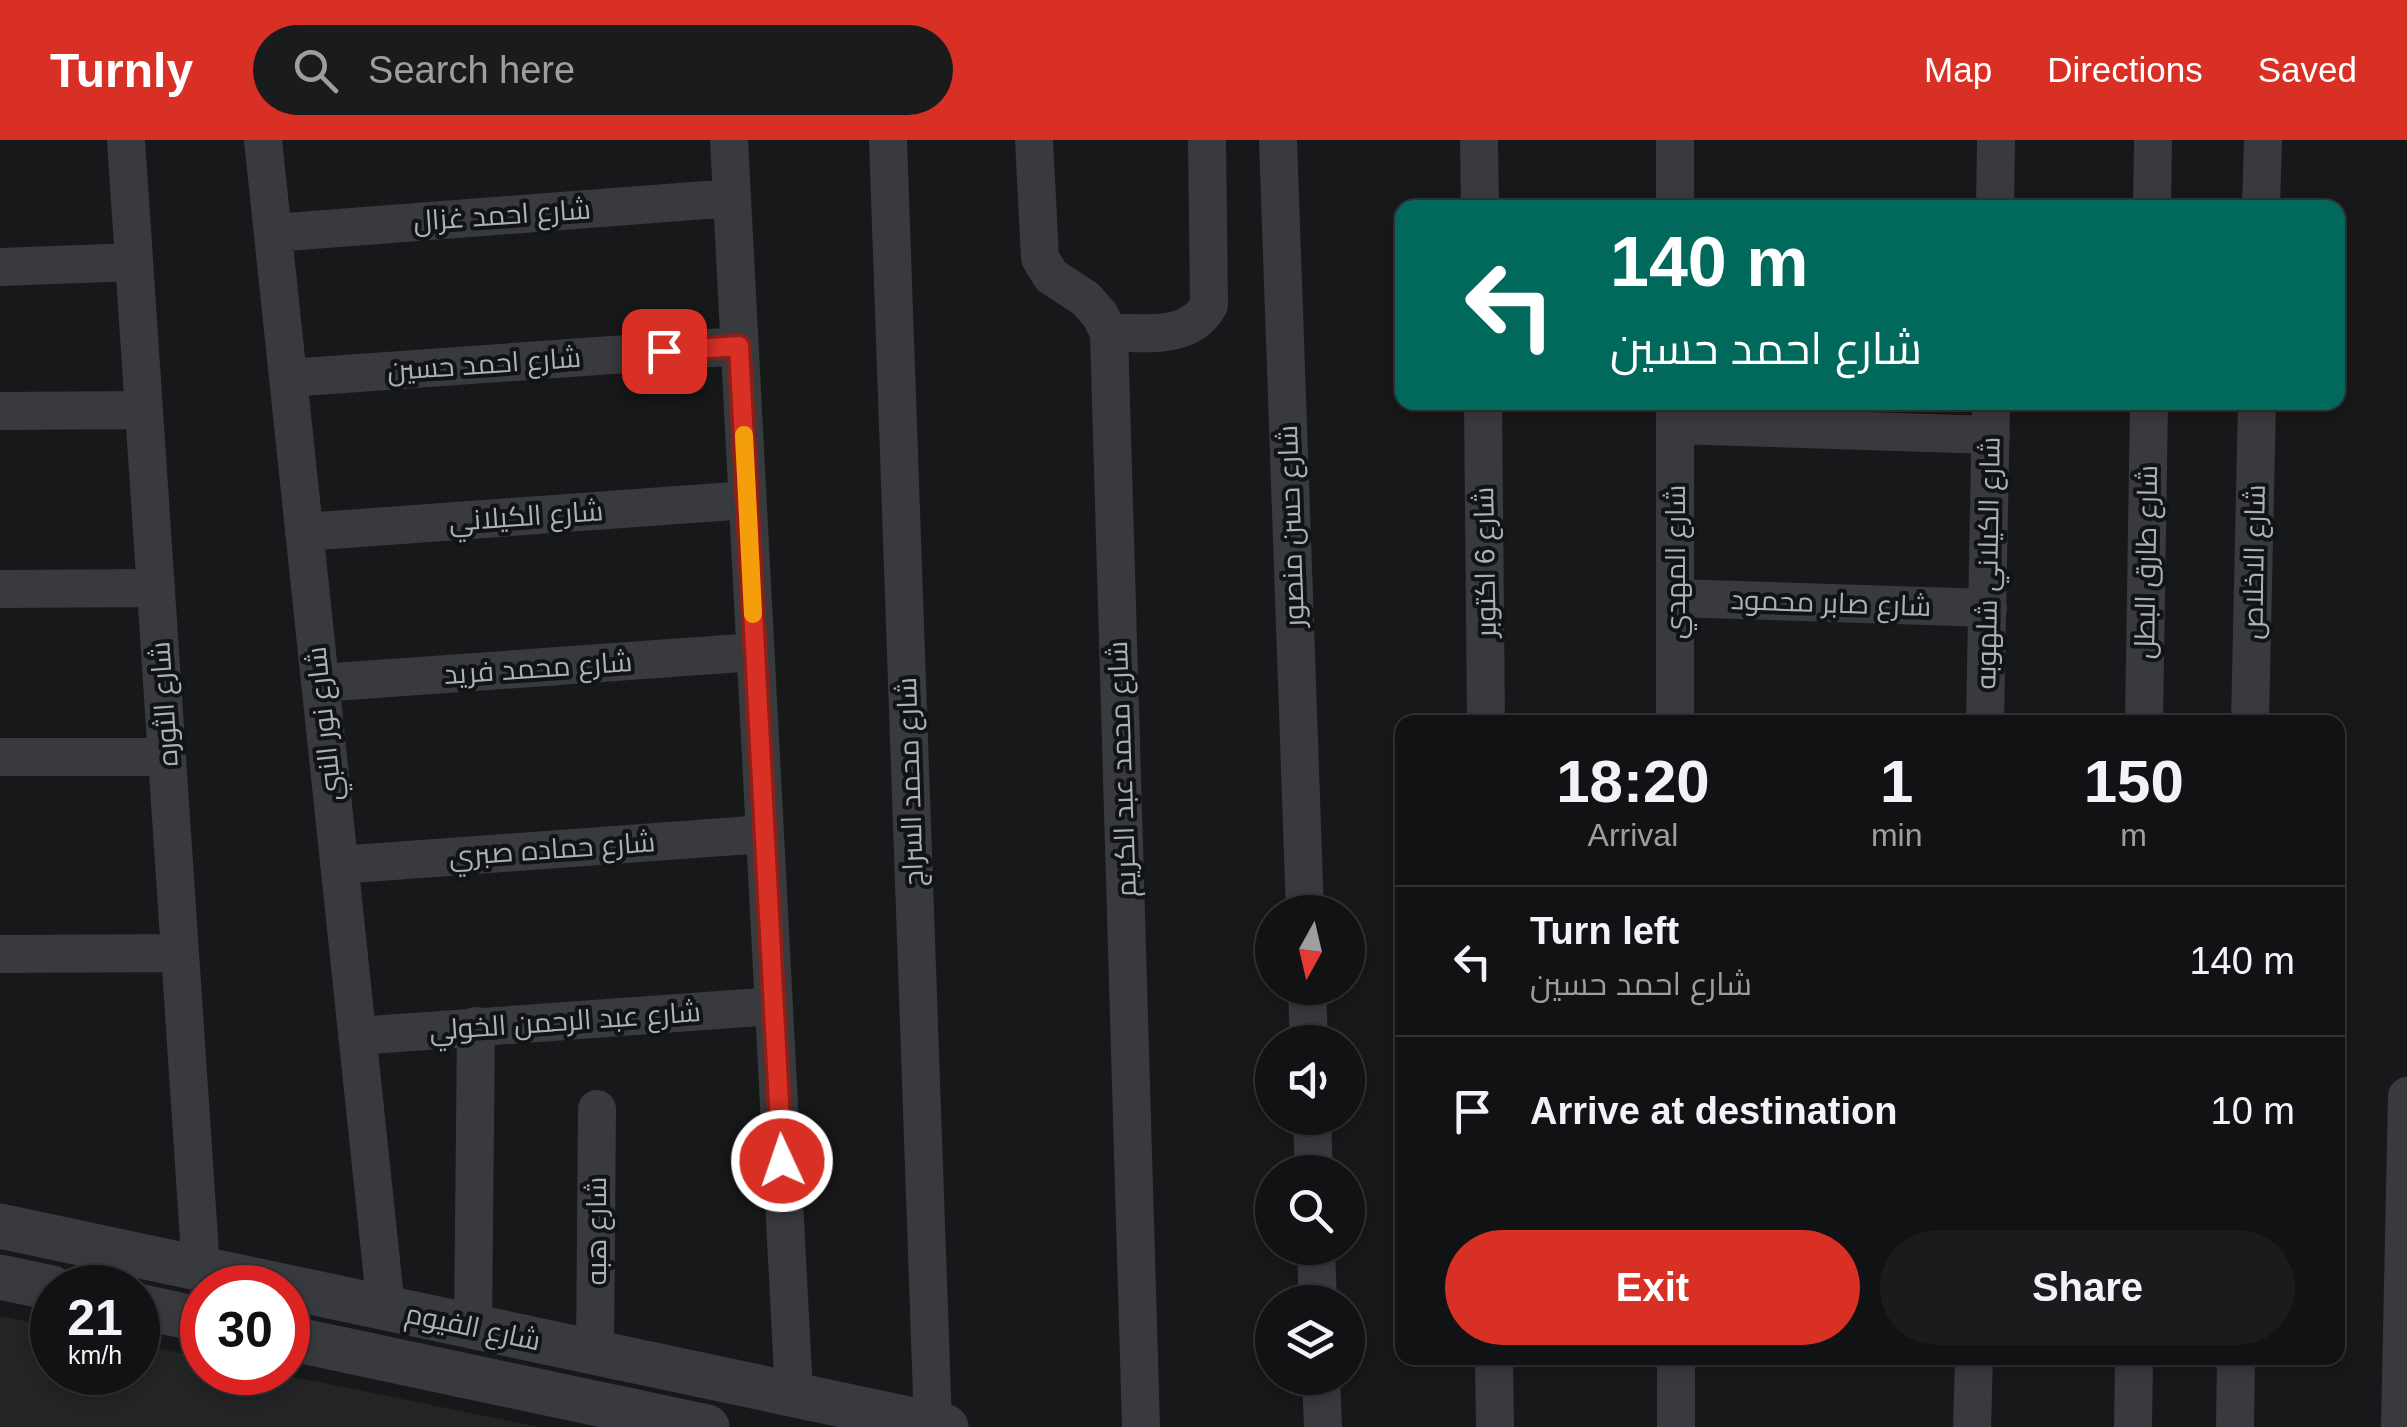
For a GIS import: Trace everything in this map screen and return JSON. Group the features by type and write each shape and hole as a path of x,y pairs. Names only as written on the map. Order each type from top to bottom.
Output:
{"street":[{"name":"شارع الثوره","path":"126,140 200,1265"},
{"name":"شارع نور النبي","path":"263,140 386,1308"},
{"path":"728,140 794,1394"},
{"name":"شارع محمد السراج","path":"888,140 939,1426"},
{"path":"1034,140 1040,258 1051,276 1086,299 1109,333 1190,328 1210,304 1207,140"},
{"name":"شارع حسن منصور","path":"1278,140 1304,895"},
{"path":"1480,140 1480,200"},
{"path":"1675,140 1675,200"},
{"path":"1995,200 1996,140"},
{"path":"2152,140 2152,200"},
{"path":"2262,200 2263,140"},
{"name":"شارع احمد غزال","path":"273,232 732,198"},
{"path":"0,267 134,262"},
{"name":"شارع محمد عبد الكريم","path":"1109,333 1141,1427"},
{"name":"شارع احمد حسين","path":"288,378 739,346"},
{"path":"0,410 144,410"},
{"name":"شارع 6 اكتوبر","path":"1482,410 1486,715"},
{"name":"شارع طارق البطل","path":"2144,715 2148,410"},
{"name":"شارع الاخلاص","path":"2250,715 2257,410"},
{"path":"1675,414 1991,419"},
{"name":"شارع المهدي","path":"1675,414 1675,715"},
{"name":"شارع الكيلاني شلهوبه","path":"1985,715 1991,419"},
{"name":"شارع الكيلاني","path":"304,532 747,500"},
{"path":"0,589 156,588"},
{"name":"شارع صابر محمود","path":"1675,598 1988,608"},
{"name":"شارع محمد فريد","path":"320,684 756,652"},
{"path":"0,757 167,757"},
{"name":"شارع حماده صبري","path":"339,865 765,834"},
{"path":"0,954 180,953"},
{"name":"شارع عبد الرحمن الخولي","path":"357,1036 774,1006"},
{"path":"474,1327 476,1026"},
{"path":"2400,1427 2407,1096"},
{"name":"شارع هبه","path":"595,1352 597,1109"},
{"name":"شارع الفيوم","path":"0,1226 186,1265"},
{"path":"0,1277 30,1283"},
{"name":"شارع الفيوم","path":"310,1292 939,1426"},
{"name":"شارع الفيوم","path":"310,1343 707,1427"},
{"path":"1494,1365 1495,1427"},
{"path":"1676,1365 1676,1427"},
{"path":"1972,1427 1974,1365"},
{"path":"2133,1427 2134,1365"},
{"path":"2235,1427 2236,1365"},
{"path":"1321,1395 1322,1427"}],"shaded area":[{"path":"0,1316 30,1322 30,1395 160,1395 160,1349 180,1353 180,1395 310,1395 310,1380 540,1427 0,1427"}],"slow traffic":[{"path":"744,435 753,614"}],"route":[{"path":"664,351 739,346 782,1161"}]}
